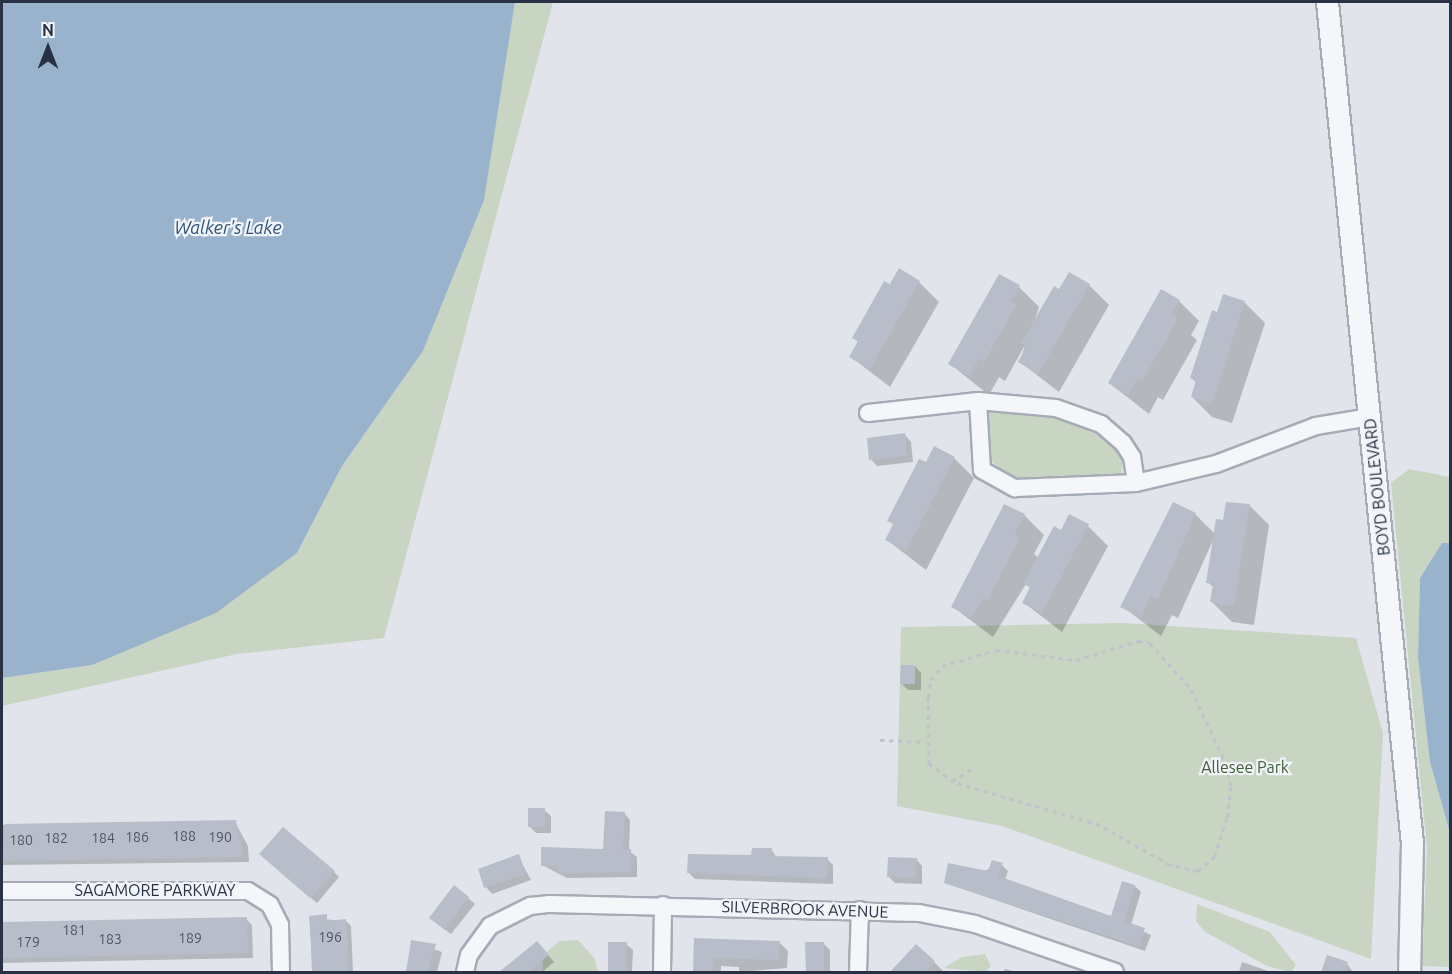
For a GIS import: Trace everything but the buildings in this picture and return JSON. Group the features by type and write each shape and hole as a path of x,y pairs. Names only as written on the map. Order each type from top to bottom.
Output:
{"street":[{"name":"BOYD BOULEVARD","path":"1327,2 1412,843 1409,972"},
{"path":"868,413 978,400 1056,408 1101,424 1132,457 1136,483"},
{"path":"978,400 982,470 1016,488 1136,483 1216,464 1316,426 1370,417"},
{"name":"SAGAMORE PARKWAY","path":"2,891 248,891 270,905 280,925 281,972"},
{"path":"662,972 663,905"},
{"name":"SILVERBROOK AVENUE","path":"465,972 469,955 490,926 530,906 663,905 860,910 948,917 1083,967 1115,972"},
{"path":"858,972 860,910"}],"path":[{"path":"1138,642 1150,644 1172,664 1198,699 1231,786 1215,856 1198,871 1170,865 1100,825 952,781 929,764 926,742 930,680 942,666 996,650 1076,660 1138,642"},
{"path":"880,740 926,742"},
{"path":"952,781 972,768"}],"green space":[{"path":"515,2 553,2 384,638 237,654 2,706 2,678 92,665 297,553 342,466 423,351 483,200"},
{"path":"996,408 1080,422 1124,456 1121,474 1035,482 1005,474 985,454 988,413"},
{"path":"1409,469 1450,477 1450,543 1442,543 1420,578 1418,658 1430,762 1450,833 1450,967 1422,966 1427,848 1391,483"},
{"name":"Allesee Park","path":"1122,623 1356,638 1383,733 1371,959 1002,826 897,806 901,627"},
{"path":"1197,904 1270,932 1296,965 1291,972 1267,966 1205,932 1196,921"},
{"path":"578,940 595,959 598,972 543,972 543,955 560,941"},
{"path":"985,954 991,966 986,972 944,968 962,957"}],"water":[{"name":"Walker's Lake","path":"2,2 515,2 484,200 423,351 342,466 297,553 216,613 92,665 2,678"},
{"path":"1442,543 1450,543 1450,833 1430,762 1418,658 1420,578"}]}
